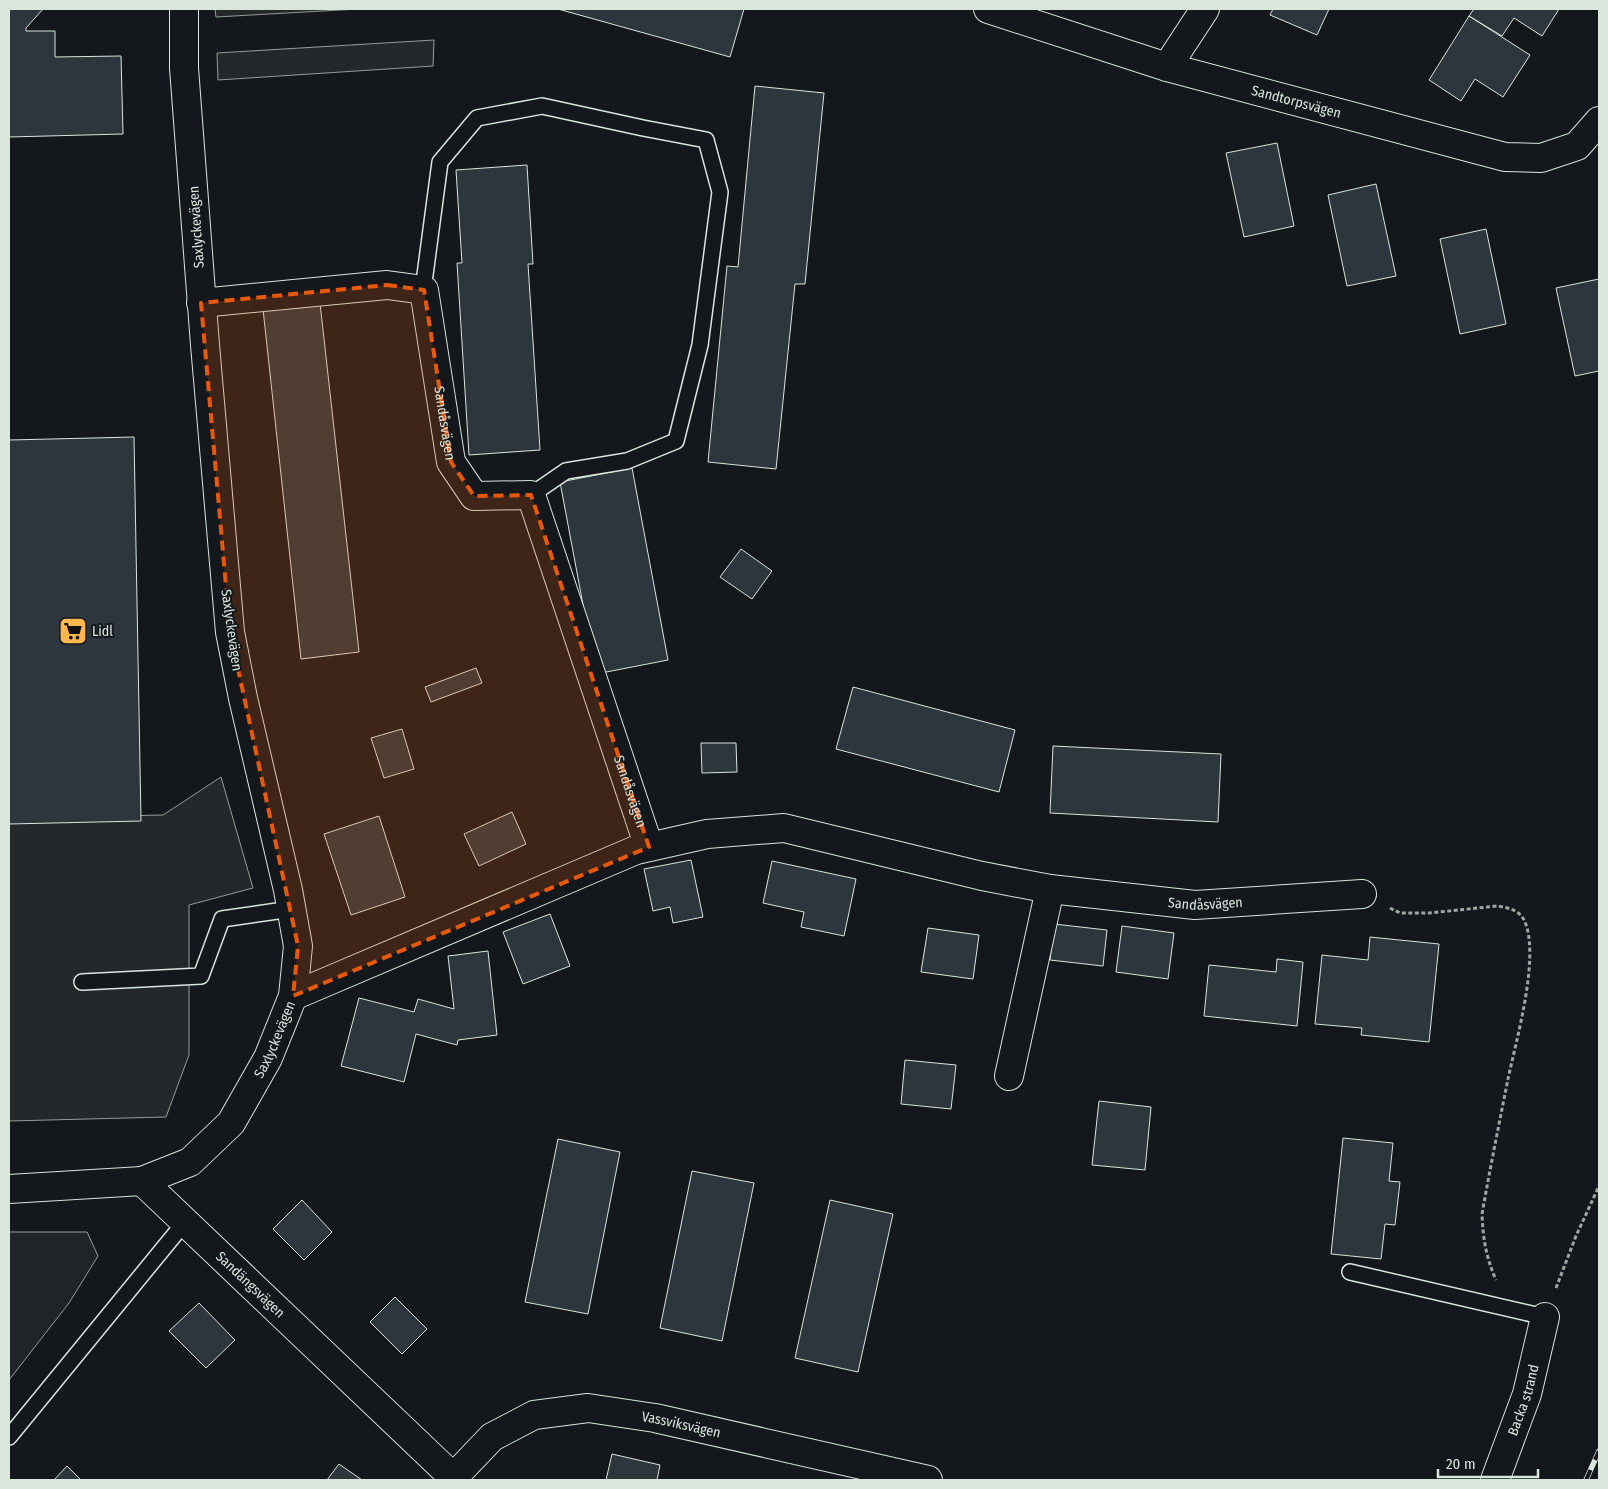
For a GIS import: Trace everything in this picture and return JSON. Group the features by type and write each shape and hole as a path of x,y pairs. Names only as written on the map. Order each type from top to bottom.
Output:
{"street":[{"name":"Saxlyckevägen","path":"142,1181 190,1162 231,1123 268,1058 293,996 298,946 230,632 184,68 184,9"},
{"name":"Sandtorpsvägen","path":"988,9 1167,66 1505,158 1541,158 1577,146 1596,131"},
{"path":"1167,66 1205,9"},
{"path":"202,303 387,285 423,290"},
{"name":"Sandåsvägen","path":"423,290 451,462 474,496 531,496 649,847"},
{"name":"Sandåsvägen","path":"293,996 636,850 707,834 784,828 982,876 1050,888 1195,905 1362,894"},
{"path":"1009,1076 1050,888"},
{"path":"9,1189 142,1181"},
{"name":"Sandängsvägen","path":"142,1181 453,1479"},
{"name":"Backa strand","path":"1495,1480 1526,1394 1545,1317"},
{"name":"Vassviksvägen","path":"453,1479 492,1437 534,1415 588,1408 655,1418 854,1462 918,1479"}],"lane":[{"path":"423,290 440,162 477,118 542,106 706,140 720,192 700,345 676,441 627,460 566,471 531,496"},
{"path":"82,982 201,976 222,919 291,909"},
{"path":"9,1437 185,1222"},
{"path":"1350,1272 1545,1317"}],"path":[{"path":"1362,894 1400,913 1428,913 1497,906 1518,912 1525,921 1530,953 1525,1000 1482,1214 1483,1238 1488,1262 1498,1284 1510,1297 1513,1309"},
{"path":"1545,1317 1576,1236 1599,1186"}],"highlighted area":[{"path":"387,285 424,290 451,462 474,496 531,495 649,847 293,996 298,946 230,632 201,303"}],"shaded area":[{"path":"215,9 358,9 216,17"},
{"path":"434,40 433,66 218,80 217,53"},
{"path":"221,777 253,888 189,905 189,1055 166,1117 9,1121 9,818 163,815"},
{"path":"9,1232 87,1232 98,1256 69,1303 9,1380"}],"building":[{"path":"9,9 43,9 26,28 26,31 55,31 55,57 121,56 123,134 9,137"},
{"path":"558,9 744,9 730,57"},
{"path":"1273,9 1329,9 1317,35 1270,15"},
{"path":"1474,9 1559,9 1542,36 1514,18 1502,36 1469,16"},
{"path":"1469,16 1530,55 1503,97 1475,79 1461,101 1429,80"},
{"path":"755,86 824,93 805,284 795,284 776,469 708,462 727,266 738,267"},
{"path":"1277,143 1294,226 1244,237 1226,153"},
{"path":"527,165 533,264 528,264 540,450 469,455 457,263 462,263 456,170"},
{"path":"1376,184 1396,276 1347,286 1328,195"},
{"path":"1486,229 1506,324 1460,334 1440,239"},
{"path":"1599,279 1599,371 1575,376 1556,288"},
{"path":"320,303 359,652 301,659 263,309"},
{"name":"Lidl","path":"134,437 141,821 9,824 9,440"},
{"path":"632,468 668,660 596,674 560,482"},
{"path":"741,549 772,571 752,599 720,577"},
{"path":"476,668 482,683 431,702 425,687"},
{"path":"853,687 1015,730 999,792 836,749"},
{"path":"402,729 414,769 384,778 371,738"},
{"path":"701,743 736,743 737,772 702,773"},
{"path":"1053,746 1221,754 1218,822 1050,813"},
{"path":"512,812 526,844 479,866 464,834"},
{"path":"379,816 405,897 351,915 324,834"},
{"path":"691,860 703,917 673,923 670,907 653,911 644,869"},
{"path":"772,861 856,879 844,936 801,927 804,912 763,903"},
{"path":"550,914 570,966 523,984 503,932"},
{"path":"1054,924 1107,930 1103,966 1050,960"},
{"path":"1122,926 1174,933 1168,979 1116,972"},
{"path":"928,928 979,935 973,979 921,972"},
{"path":"1370,937 1439,944 1429,1042 1361,1035 1362,1028 1315,1024 1322,955 1368,960"},
{"path":"488,951 497,1035 458,1040 457,1045 416,1034 404,1082 341,1066 359,998 414,1012 418,999 454,1009 448,956"},
{"path":"1277,959 1303,962 1297,1026 1204,1016 1209,965 1276,972"},
{"path":"905,1060 956,1065 951,1109 901,1104"},
{"path":"1099,1101 1151,1107 1145,1170 1092,1165"},
{"path":"1343,1138 1393,1143 1389,1181 1400,1182 1395,1225 1385,1224 1381,1259 1331,1254"},
{"path":"558,1139 620,1152 588,1314 525,1302"},
{"path":"692,1171 754,1183 722,1341 660,1328"},
{"path":"302,1200 332,1232 304,1260 273,1229"},
{"path":"830,1200 893,1214 858,1372 795,1358"},
{"path":"395,1297 427,1329 402,1354 370,1322"},
{"path":"199,1303 235,1340 206,1368 169,1331"},
{"path":"612,1454 660,1465 657,1480 606,1480"},
{"path":"339,1464 362,1480 327,1480"},
{"path":"67,1466 81,1480 54,1480"}],"railway":[{"path":"1586,1480 1599,1451"}],"place":[{"name":"Lidl","path":"73,631"}]}
